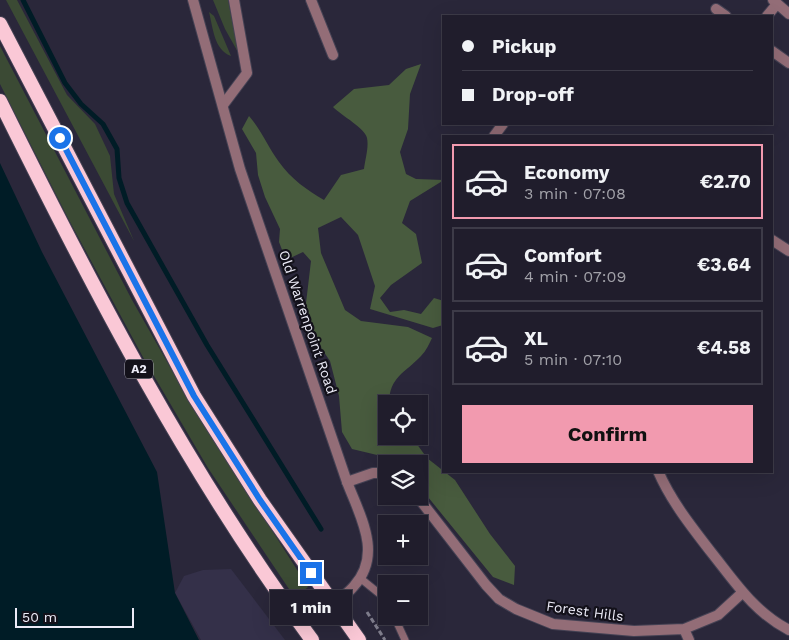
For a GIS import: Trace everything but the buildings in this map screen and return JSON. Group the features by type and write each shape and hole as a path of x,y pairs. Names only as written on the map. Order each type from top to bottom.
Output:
{"highway":[{"name":"A2","path":"0,24 194,396 260,500 359,640"},
{"name":"A2","path":"0,101 58,219 164,414 223,510 312,640"}],"street":[{"name":"Old Warrenpoint Road","path":"193,0 240,169 347,482 366,530 369,553 366,570 354,588 300,624"},
{"path":"223,105 247,72 234,0"},
{"path":"311,0 333,55"},
{"path":"768,15 775,2 789,14"},
{"path":"716,9 725,15"},
{"path":"773,52 789,63"},
{"path":"773,241 789,252"},
{"path":"347,482 378,473"},
{"path":"659,473 681,512 742,593 765,616 789,630"},
{"name":"Forest Hills","path":"424,505 499,599 516,610 553,624 634,631 684,629 718,615 742,593"},
{"path":"684,629 689,640"}],"lane":[{"path":"360,578 378,593"},
{"path":"398,625 405,640"}],"path":[{"path":"366,612 385,640"}],"shaded area":[{"path":"231,569 285,640 201,640 175,593 184,576 203,570"}],"green space":[{"path":"6,0 17,0 67,95 95,124 110,156 114,194 134,241"},
{"path":"213,0 228,0 239,54 225,29"},
{"path":"209,12 214,16 231,56 225,53 218,44"},
{"path":"0,46 132,300 187,397 308,587 295,598 208,468 144,359 69,220 0,84"},
{"path":"421,64 410,94 408,129 400,152 406,174 416,179 442,181 410,201 402,223 416,234 422,263 391,285 380,298 390,312 404,310 421,314 434,298 442,300 442,325 433,328 370,309 375,286 358,235 341,217 318,228 321,253 345,310 361,321 408,327 432,338 423,354 395,381 390,395 378,395 378,445 418,445 425,455 378,455 352,449 342,432 339,396 330,361 313,336 306,303 311,261 303,252 286,260 279,242 280,229 265,197 258,175 256,153 242,129 249,116 289,174 324,200 341,175 364,169 367,149 367,138 362,130 333,107 354,89 389,85 406,69"},
{"path":"428,459 442,470 442,473 446,473 455,480 490,534 515,566 514,585 493,577 428,497"}],"water":[{"path":"0,163 42,252 157,472 175,593 199,640 0,640"}],"waterway":[{"path":"23,0 65,83 81,104 103,124 117,149 119,178 127,203 207,345 321,529"}],"route":[{"path":"60,138 194,396 260,500 311,573"}]}
